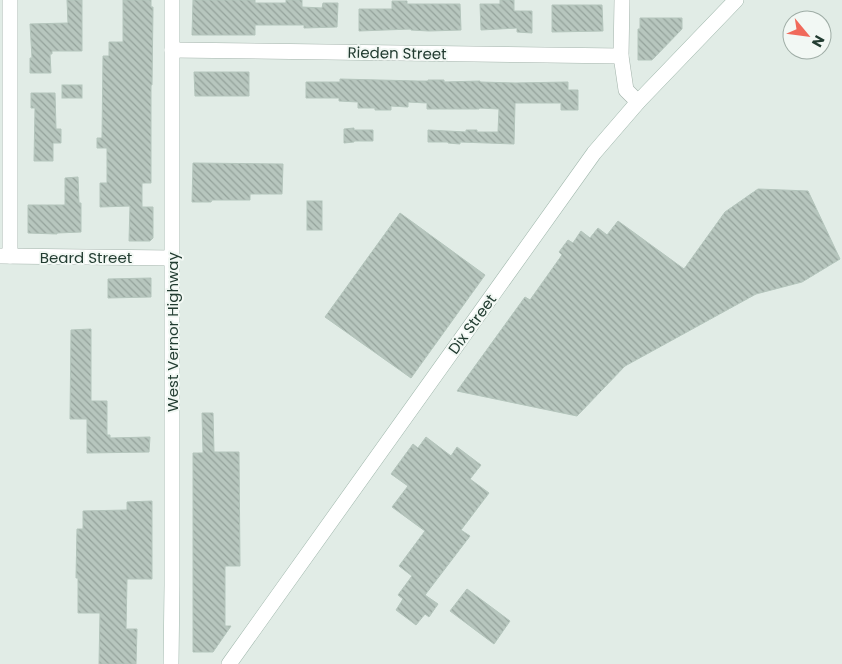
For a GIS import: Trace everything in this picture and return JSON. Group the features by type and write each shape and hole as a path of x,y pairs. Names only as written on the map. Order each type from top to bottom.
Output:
{"street":[{"path":"5,256 10,0"},
{"name":"West Vernor Highway","path":"171,664 172,0"},
{"path":"622,0 621,56 626,90 638,102"},
{"name":"Dix Street","path":"229,664 594,153 638,102 736,0"},
{"name":"Rieden Street","path":"172,50 621,56"},
{"name":"Beard Street","path":"5,256 172,258"}],"building":[{"path":"67,0 82,0 82,51 52,51 52,54 50,54 51,73 30,73 30,58 32,58 30,24 68,23"},
{"path":"123,0 151,0 151,7 153,7 151,183 142,183 142,207 153,207 153,238 150,241 129,241 130,206 100,207 100,183 107,183 107,148 97,148 97,138 102,138 103,56 109,56 109,42 123,42"},
{"path":"193,0 255,0 255,3 286,3 286,0 302,0 302,7 322,8 323,3 338,3 337,27 304,28 304,25 255,25 255,35 192,35"},
{"path":"500,0 514,0 514,11 532,11 532,33 517,32 517,28 481,30 480,4 500,4"},
{"path":"392,1 407,1 407,4 460,4 461,30 359,31 359,9 392,9"},
{"path":"552,5 602,5 603,31 552,32"},
{"path":"640,18 682,18 682,29 652,60 638,60"},
{"path":"194,72 249,72 249,96 195,96"},
{"path":"340,79 515,83 568,82 568,90 578,90 578,110 561,110 561,103 515,103 514,144 428,142 428,130 498,132 499,109 427,109 427,103 408,102 408,107 391,106 391,110 375,110 375,108 358,108 358,102 339,101 339,98 306,98 306,82 340,82"},
{"path":"62,85 82,85 82,98 62,98"},
{"path":"31,93 55,93 56,129 61,129 61,143 53,143 53,161 34,161 35,108 31,108"},
{"path":"354,128 354,130 373,130 373,141 344,143 344,129"},
{"path":"193,163 283,164 282,194 250,194 250,200 192,202"},
{"path":"78,177 79,203 81,203 81,232 57,234 28,233 28,205 65,205 65,178"},
{"path":"758,189 808,191 840,259 802,282 756,294 625,366 577,416 457,391 525,297 530,300 562,255 559,252 568,240 573,243 581,231 590,238 598,228 607,235 618,221 684,269 725,212"},
{"path":"307,201 322,201 322,230 307,230"},
{"path":"400,213 485,275 411,378 325,317"},
{"path":"151,278 151,297 108,298 108,279"},
{"path":"91,329 91,401 107,401 107,435 110,435 110,438 150,437 149,452 87,453 87,419 70,419 71,330"},
{"path":"202,413 213,413 214,452 239,452 240,566 225,566 225,626 231,626 213,652 193,652 193,453 203,453"},
{"path":"426,437 451,456 457,447 481,465 470,479 489,493 461,530 470,536 425,595 438,604 429,617 425,614 416,625 396,610 403,599 398,595 412,576 399,566 425,531 392,507 408,486 391,474 413,444 418,448"},
{"path":"152,501 152,579 127,579 126,629 137,629 136,664 99,664 100,613 78,613 78,578 76,578 77,529 83,529 83,511 127,510 127,502"},
{"path":"467,589 510,621 494,644 450,611"}]}
